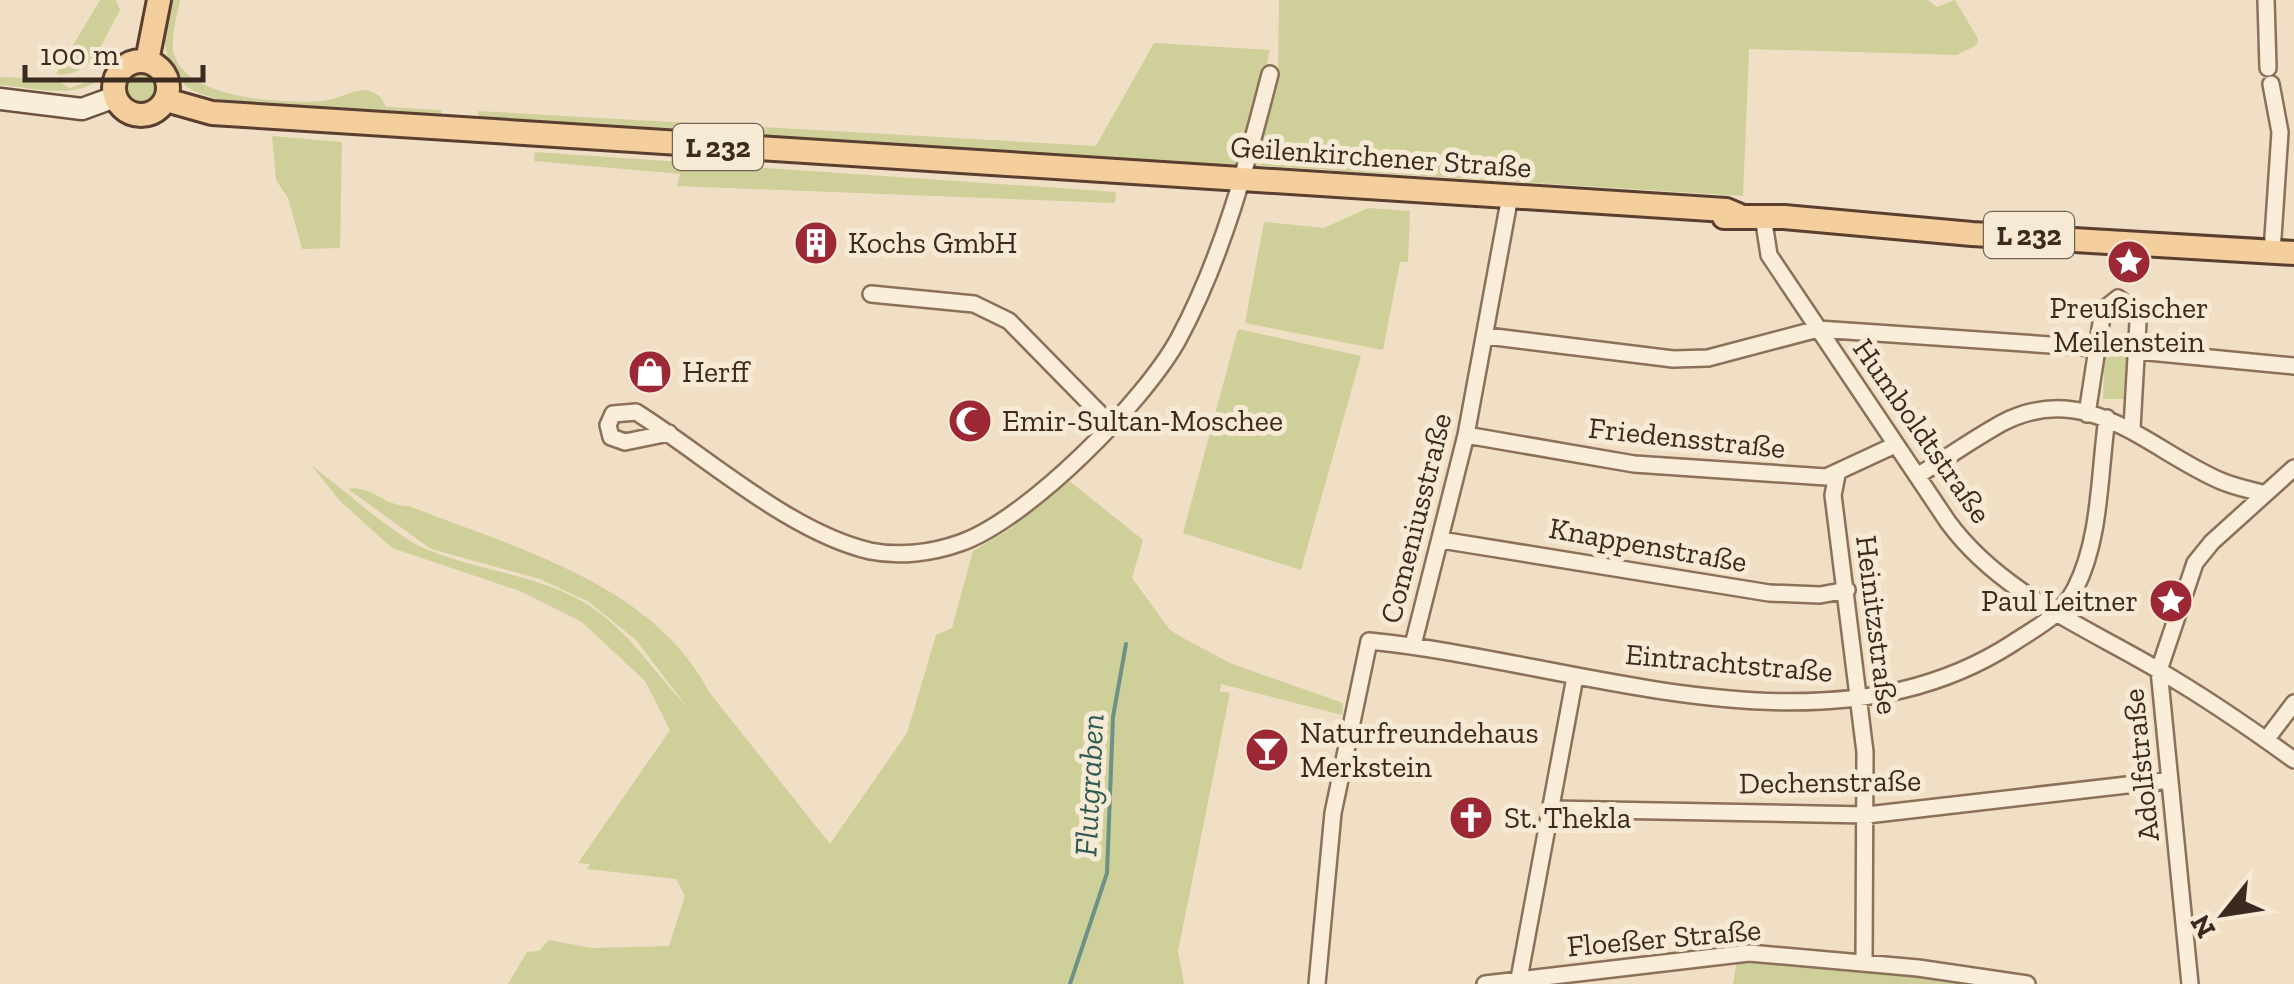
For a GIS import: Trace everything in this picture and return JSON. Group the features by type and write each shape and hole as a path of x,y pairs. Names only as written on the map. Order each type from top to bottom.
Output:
{"main road":[{"path":"147,61 160,0"},
{"path":"147,61 166,76 166,100 156,111 136,115 115,97 115,80 124,67 147,61"},
{"path":"0,99 82,109 115,97"},
{"name":"Geilenkirchener Straße","path":"166,100 212,113 1019,166 1120,182 1241,184 1726,210 1763,216 2283,252"}],"street":[{"path":"2266,0 2269,76 2280,132 2283,252"},
{"path":"670,434 821,532 867,550 910,554 961,543 1009,516 1148,386 1180,335 1241,184 1270,74"},
{"name":"Comeniusstraße","path":"1317,984 1334,813 1369,641 1413,645 1466,435 1509,200"},
{"name":"Humboldtstraße","path":"1763,216 1769,254 1917,476 1980,560 2058,614 2158,670 2294,760"},
{"path":"872,294 974,304 1009,320 1110,424"},
{"path":"2087,414 2104,310 2118,298 2133,309 2138,350 2132,428"},
{"path":"1487,336 1672,359 1708,358 1818,328 2095,348"},
{"path":"2138,350 2294,366"},
{"path":"1917,476 2003,422 2026,414 2071,410 2132,428 2220,480 2266,494"},
{"name":"Eintrachtstraße","path":"1413,645 1575,677 1742,698 1824,702 1861,699 1890,696 1939,682 1984,662 2058,614 2076,588 2093,534 2107,418"},
{"name":"Friedensstraße","path":"1466,435 1634,464 1796,476 1837,474 1895,444"},
{"name":"Adolfstraße","path":"2190,984 2158,670 2195,564 2212,542 2294,468"},
{"name":"Heinitzstraße","path":"1837,474 1833,495 1861,699 1867,815 1864,962"},
{"name":"Knappenstraße","path":"1441,540 1770,593 1820,595 1847,590"},
{"path":"1518,983 1575,677"},
{"path":"2266,740 2294,704"},
{"name":"Dechenstraße","path":"1550,809 1867,815 2170,780"},
{"name":"Floeßer Straße","path":"1486,984 1749,953 1864,962 2027,984"}],"green space":[{"path":"100,0 116,0 120,10 102,43 79,70 56,74"},
{"path":"168,0 180,0 173,34 174,54 182,69 197,81 238,96 305,102 367,90 380,96 386,107 441,110 441,118 264,107 200,94 184,84 167,54"},
{"path":"1279,0 1928,0 1937,7 1955,0 1978,39 1977,45 1957,55 1749,49 1743,196 1252,165 1278,73"},
{"path":"1154,43 1270,50 1242,166 478,120 478,111 1096,146"},
{"path":"141,72 153,77 158,89 153,101 141,106 129,101 124,89 129,77"},
{"path":"0,77 55,79 70,88 102,77 81,89 54,91 0,85"},
{"path":"272,136 342,142 340,248 302,249 288,198 276,180"},
{"path":"535,152 1116,192 1115,203 677,186 680,174 534,161"},
{"path":"1368,208 1410,211 1408,262 1400,262 1383,350 1245,323 1264,222 1324,228"},
{"path":"1238,329 1361,356 1301,570 1183,533"},
{"path":"2105,349 2130,350 2125,399 2103,399"},
{"path":"312,466 417,545 548,586 585,603 627,638 687,707 636,640 589,602 540,579 431,549 348,489 356,488 409,506 535,555 617,596 653,623 684,654 709,692 830,844 907,733 936,635 952,628 973,551 1010,529 1067,479 1143,540 1132,578 1170,630 1232,664 1343,703 1342,715 1221,684 1220,691 1230,693 1178,951 1184,984 508,984 527,952 539,951 549,940 592,948 669,946 685,896 676,879 587,869 590,864 578,863 670,730 645,681 582,622 520,591 392,548 340,501"},
{"path":"1751,956 2013,984 1733,984 1737,960"}],"waterway":[{"name":"Flutgraben","path":"1070,984 1107,873 1113,717 1126,644"}],"place":[{"name":"Kochs GmbH","path":"816,243"},
{"name":"Preußischer Meilenstein","path":"2129,262"},
{"name":"Herff","path":"650,372"},
{"name":"Emir-Sultan-Moschee","path":"970,421"},
{"name":"Paul Leitner","path":"2171,601"},
{"name":"Naturfreundehaus Merkstein","path":"1267,750"},
{"name":"St. Thekla","path":"1471,818"}]}
